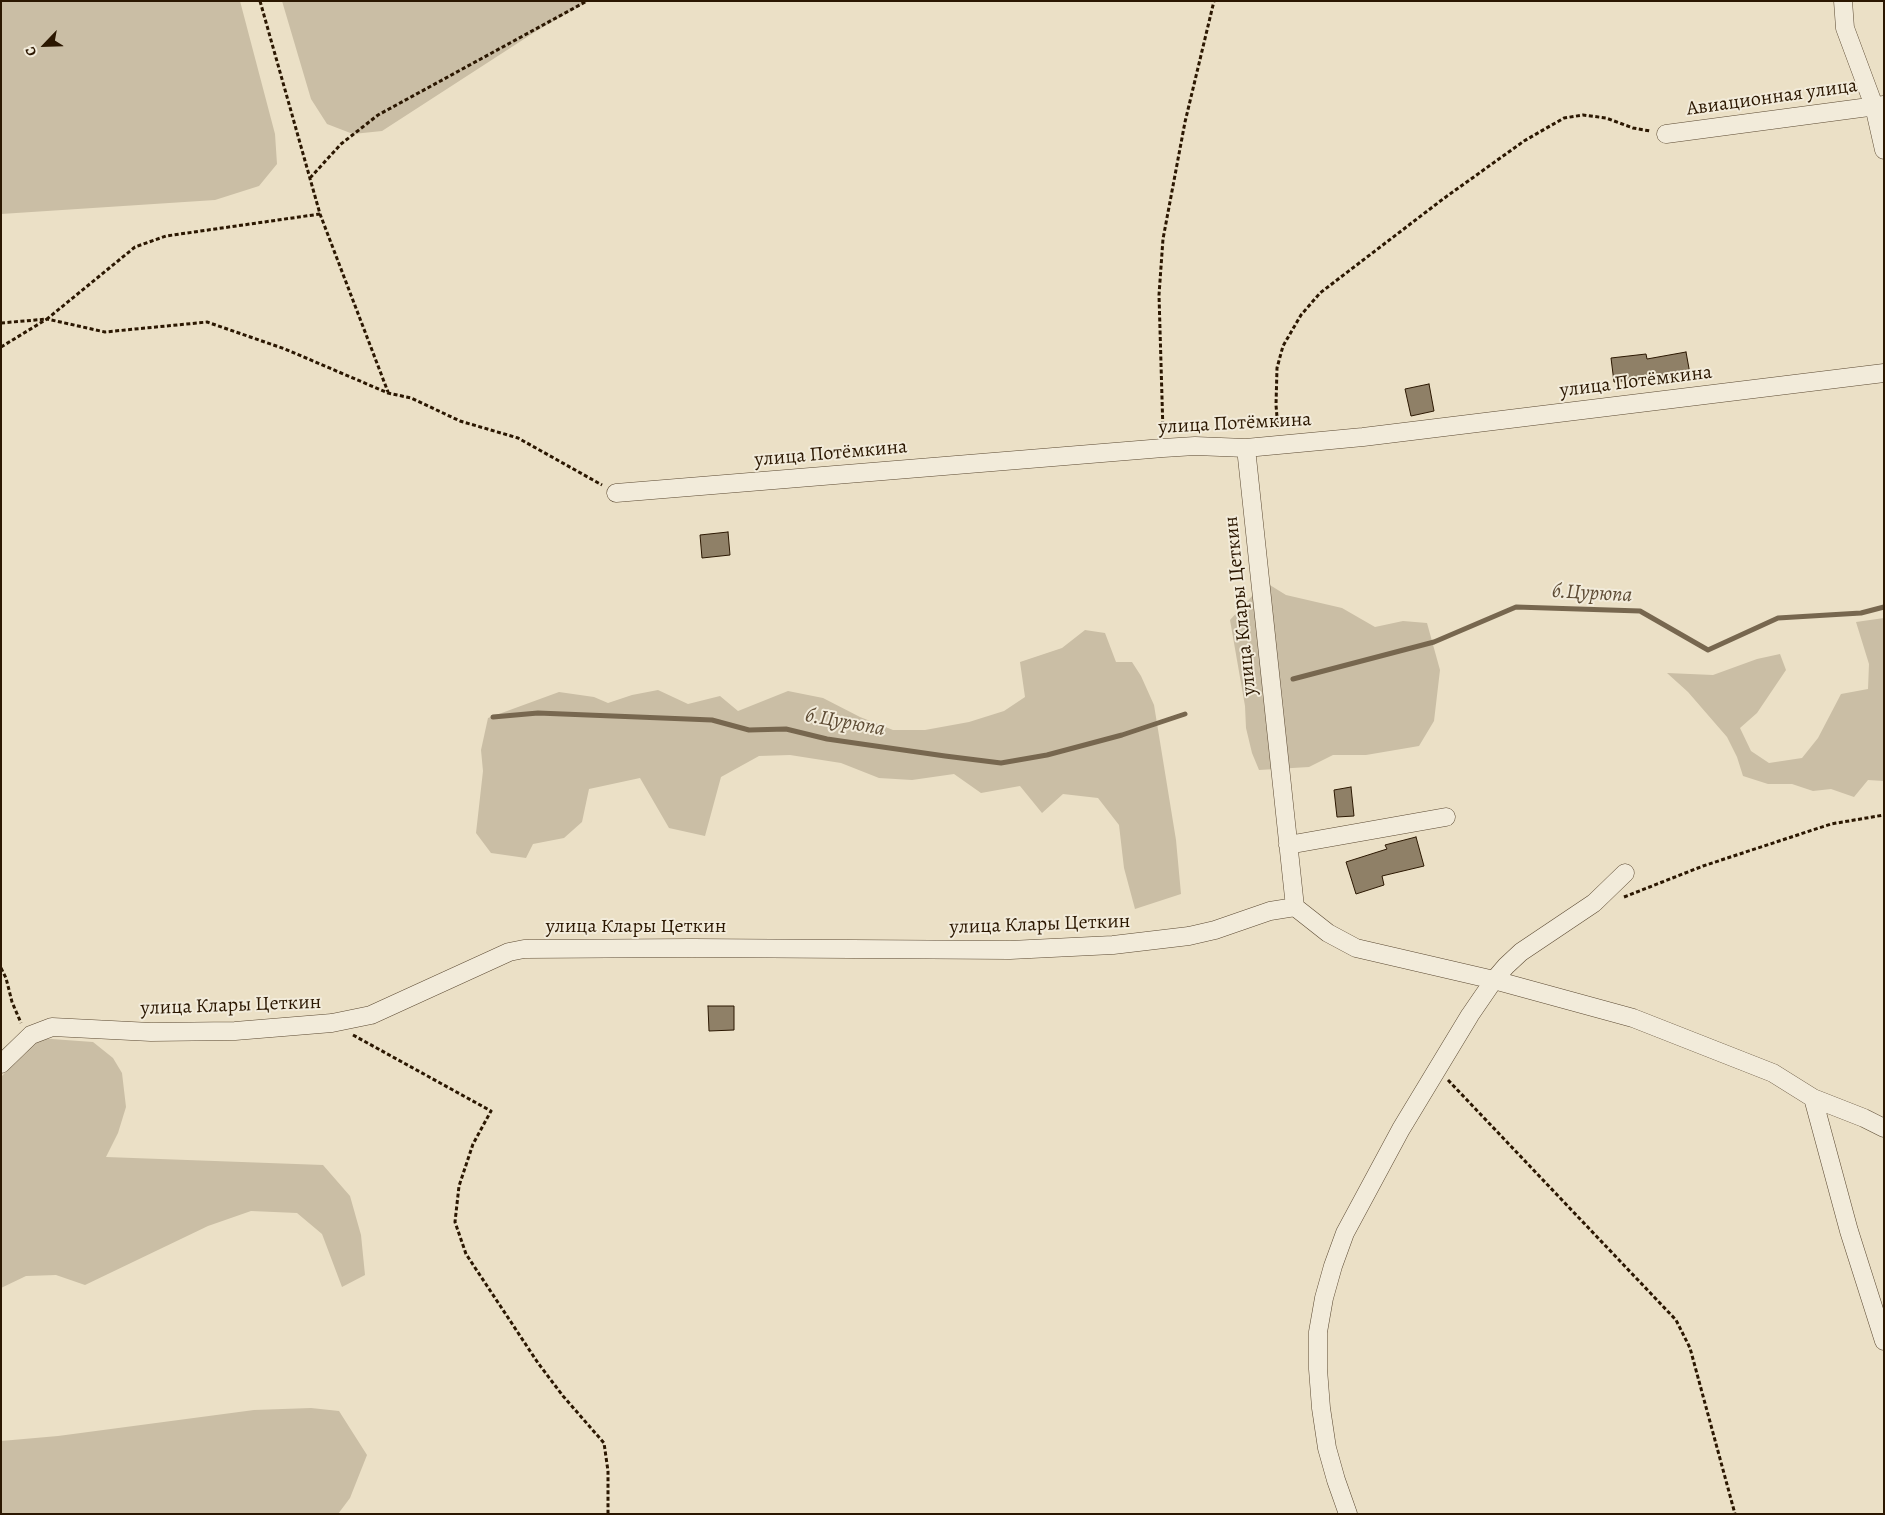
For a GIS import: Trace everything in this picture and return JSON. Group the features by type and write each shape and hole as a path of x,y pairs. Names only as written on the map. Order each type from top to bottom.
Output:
{"street":[{"path":"1843,1 1845,28 1879,105 1884,150"},
{"name":"Авиационная улица","path":"1666,134 1879,105"},
{"name":"улица Потёмкина","path":"616,493 1163,448 1195,446 1246,448 1279,445 1403,432 1884,373"},
{"name":"улица Клары Цеткин","path":"1,1064 27,1038 40,1030 52,1027 151,1032 281,1028 339,1022 371,1015 509,952 524,950 692,948 1010,950 1113,945 1189,936 1215,930 1270,911 1295,907 1246,448"},
{"path":"1288,845 1446,816"},
{"path":"1348,1514 1327,1448 1321,1408 1318,1332 1324,1298 1345,1233 1401,1129 1470,1014 1494,980 1521,952 1594,903 1624,873"},
{"path":"1295,907 1328,933 1356,948 1494,980 1633,1018 1773,1073 1812,1098 1864,1118 1884,1128"},
{"path":"1812,1098 1849,1231 1884,1341"}],"path":[{"path":"260,1 320,214 388,393"},
{"path":"310,178 341,144 378,115 587,1"},
{"path":"1163,448 1159,295 1163,239 1185,122 1214,1"},
{"path":"1279,445 1276,405 1277,368 1283,346 1301,315 1320,294 1451,193 1524,141 1564,118 1583,115 1606,118 1633,128 1666,134"},
{"path":"1,347 47,319 135,247 166,236 320,214"},
{"path":"1,323 47,319 105,332 207,322 285,349 388,393 411,398 460,421 518,438 616,493"},
{"path":"1623,898 1703,866 1831,824 1884,815"},
{"path":"1,968 6,978 12,1002 27,1038"},
{"path":"339,1022 354,1036 491,1111 473,1144 459,1186 455,1222 466,1254 538,1363 563,1396 604,1442 608,1471 608,1514"},
{"path":"1438,1068 1676,1320 1690,1348 1735,1514"}],"shaded area":[{"path":"1,1 240,1 275,134 277,164 259,186 215,200 1,214"},
{"path":"282,1 589,1 538,30 382,131 353,134 327,124 311,99"},
{"path":"1265,582 1286,595 1342,608 1375,627 1403,621 1427,623 1440,670 1434,721 1419,746 1366,755 1333,755 1309,767 1259,770 1252,753 1246,728 1245,706 1230,620"},
{"path":"1884,618 1884,781 1868,780 1854,797 1831,789 1813,791 1792,784 1768,784 1743,776 1737,757 1727,737 1688,692 1667,673 1713,675 1757,659 1780,654 1786,670 1757,713 1740,728 1751,751 1769,763 1802,758 1818,738 1841,694 1868,689 1869,664 1856,622"},
{"path":"1085,630 1105,633 1116,662 1132,662 1141,676 1154,705 1176,840 1181,894 1135,909 1124,868 1119,825 1098,798 1063,794 1042,813 1020,786 981,793 954,774 912,780 879,778 841,763 790,755 759,756 721,777 705,836 669,828 640,778 589,789 582,822 564,838 533,844 526,858 491,853 476,833 483,771 481,750 488,718 559,692 594,697 608,703 632,695 658,690 688,704 720,696 738,711 788,691 823,698 860,717 893,730 925,730 969,722 1004,711 1025,697 1020,662 1062,648"},
{"path":"38,1038 93,1042 113,1058 122,1073 126,1107 118,1133 106,1157 323,1165 350,1196 361,1235 365,1275 342,1287 322,1234 297,1213 251,1211 208,1226 85,1285 56,1275 26,1276 1,1288 1,1077"},
{"path":"311,1408 339,1411 367,1455 350,1498 338,1514 1,1514 1,1441 58,1436 254,1410"}],"building":[{"path":"1686,352 1690,374 1614,382 1611,358 1646,354 1647,359"},
{"path":"1429,384 1434,411 1411,416 1405,389"},
{"path":"728,532 730,555 702,558 700,535"},
{"path":"1351,787 1354,816 1337,817 1334,790"},
{"path":"1416,837 1424,866 1382,876 1384,885 1356,894 1346,862 1387,849 1385,845"},
{"path":"708,1006 734,1006 734,1030 709,1031"}],"waterway":[{"name":"б.Цурюпа","path":"1293,679 1434,642 1516,607 1640,611 1708,650 1778,618 1861,613 1884,607"},
{"name":"б.Цурюпа","path":"493,717 538,713 712,720 749,730 786,729 827,739 1001,763 1047,755 1122,735 1185,714"}]}
